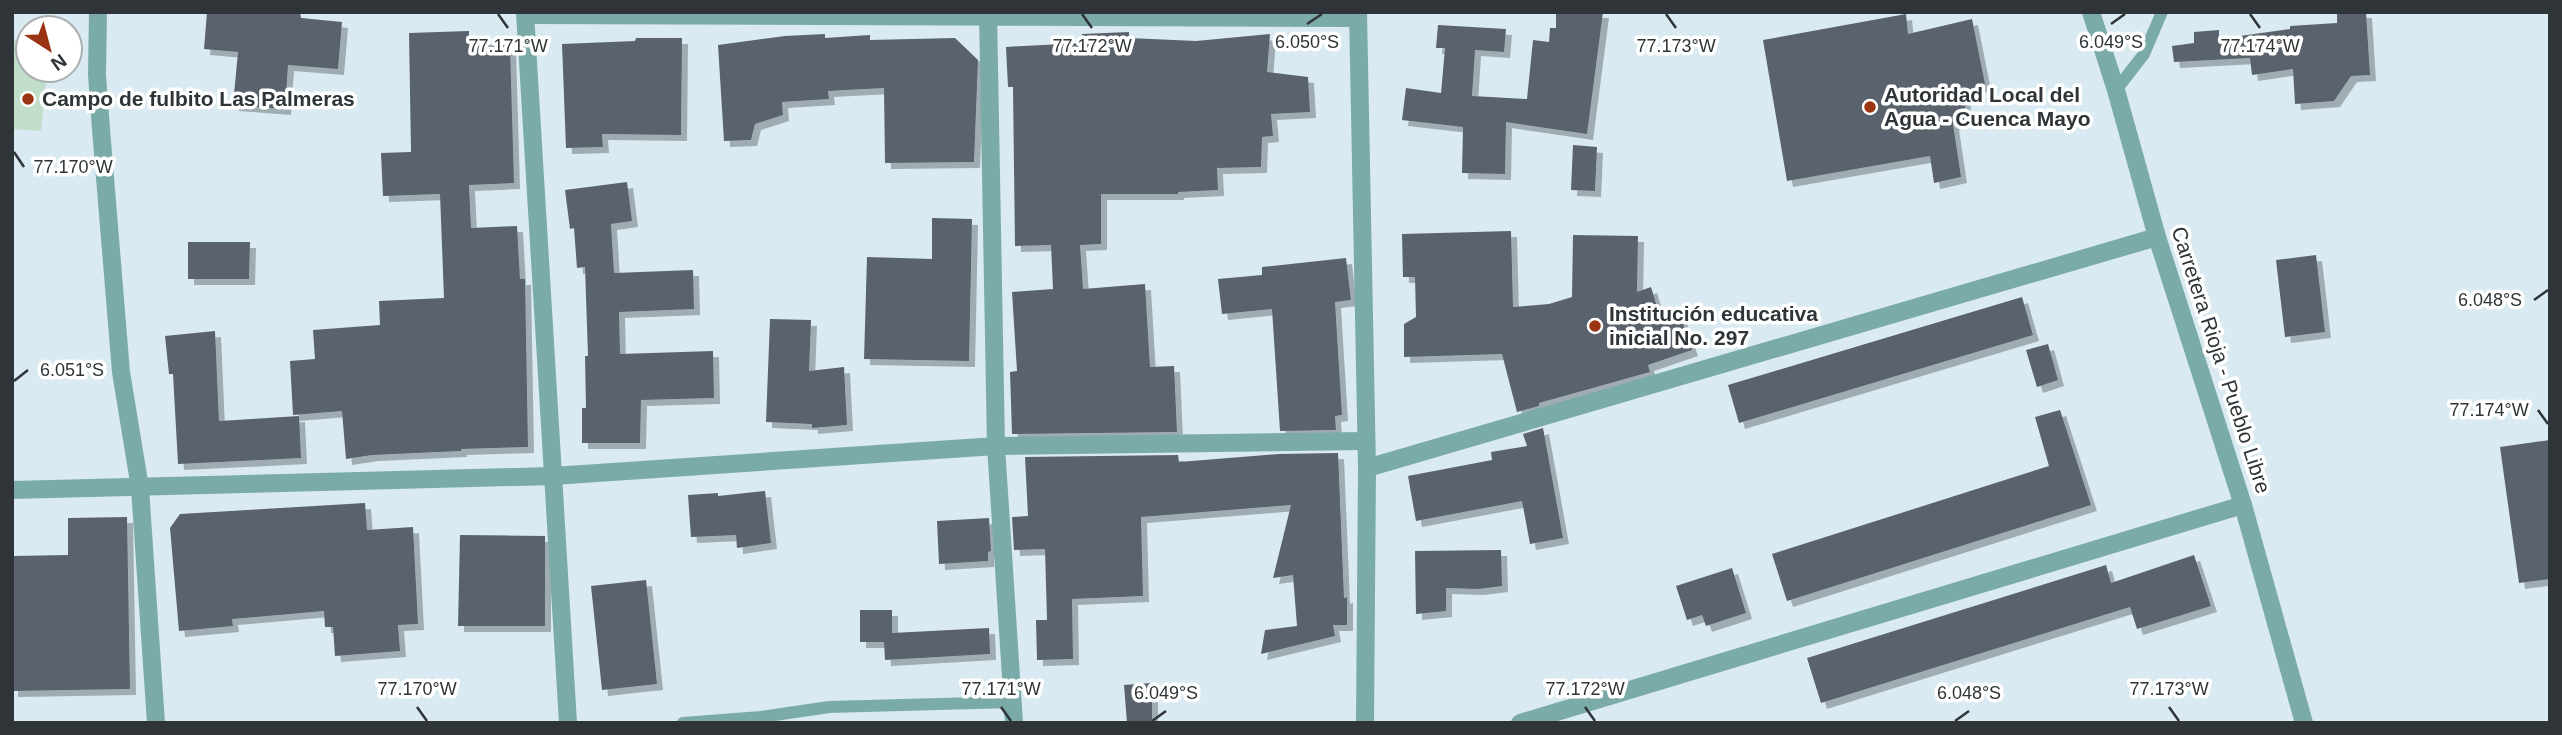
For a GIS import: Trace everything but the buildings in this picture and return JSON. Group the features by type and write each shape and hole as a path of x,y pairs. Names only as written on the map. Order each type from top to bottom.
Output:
{"street":[{"path":"98,12 100,129 121,372 140,488 156,723"},
{"name":"Carretera Rioja - Pueblo Libre","path":"2091,12 2157,237 2243,505 2304,723"},
{"path":"568,723 525,13 1358,15 1367,468 1365,723"},
{"path":"988,14 996,446 1014,723"},
{"path":"1367,468 2157,237"},
{"path":"12,490 553,476 996,446 1366,441"},
{"path":"1520,723 2243,505"}],"lane":[{"path":"2116,90 2144,54 2162,12"},
{"path":"683,723 761,717 829,707 1013,702"}],"green space":[{"name":"Campo de fulbito Las Palmeras","path":"12,40 14,84 46,84 41,131 12,129"}],"place":[{"name":"Campo de fulbito Las Palmeras","path":"28,99"},
{"name":"Autoridad Local del Agua - Cuenca Mayo","path":"1870,107"},
{"name":"Institución educativa inicial No. 297","path":"1595,326"}]}
